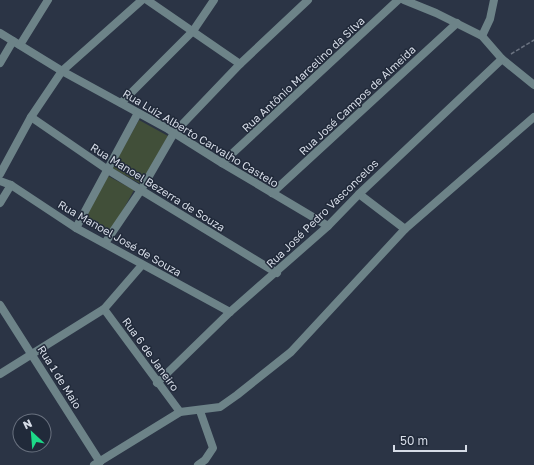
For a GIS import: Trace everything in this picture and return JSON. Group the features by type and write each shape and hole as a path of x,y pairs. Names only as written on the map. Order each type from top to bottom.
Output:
{"street":[{"path":"0,63 17,43 48,0"},
{"path":"0,174 30,117 62,71 142,0"},
{"path":"147,0 240,64"},
{"path":"121,103 193,31 214,0"},
{"path":"105,243 141,190 174,133 240,64 308,0"},
{"name":"Rua Antônio Marcelino da Silva","path":"222,164 398,0"},
{"path":"404,0 457,23 482,36 502,59 534,85"},
{"path":"482,36 490,19 494,0"},
{"name":"Rua José Campos de Almeida","path":"272,193 457,23"},
{"name":"Rua Luiz Alberto Carvalho Castelo","path":"0,33 62,71 174,133 222,164 328,226"},
{"name":"Rua José Pedro Vasconcelos","path":"157,383 230,312 277,273 328,226 359,194 502,59"},
{"path":"76,228 138,113"},
{"name":"Rua Manoel Bezerra de Souza","path":"30,117 108,170 277,273"},
{"path":"97,463 180,412 200,411 220,407 291,352 405,229 534,117"},
{"name":"Rua Manoel José de Souza","path":"0,181 11,185 76,228 230,312"},
{"path":"0,203 11,185"},
{"path":"359,194 405,229"},
{"path":"0,374 104,309 142,265"},
{"name":"Rua 1 de Maio","path":"0,304 33,354 97,463"},
{"name":"Rua 6 de Janeiro","path":"104,309 157,383 180,412"},
{"path":"198,465 208,457 213,448 200,411"}],"path":[{"path":"502,59 534,40"}],"green space":[{"path":"139,120 168,136 141,184 112,168"},
{"path":"108,176 134,190 108,237 82,222"}]}
